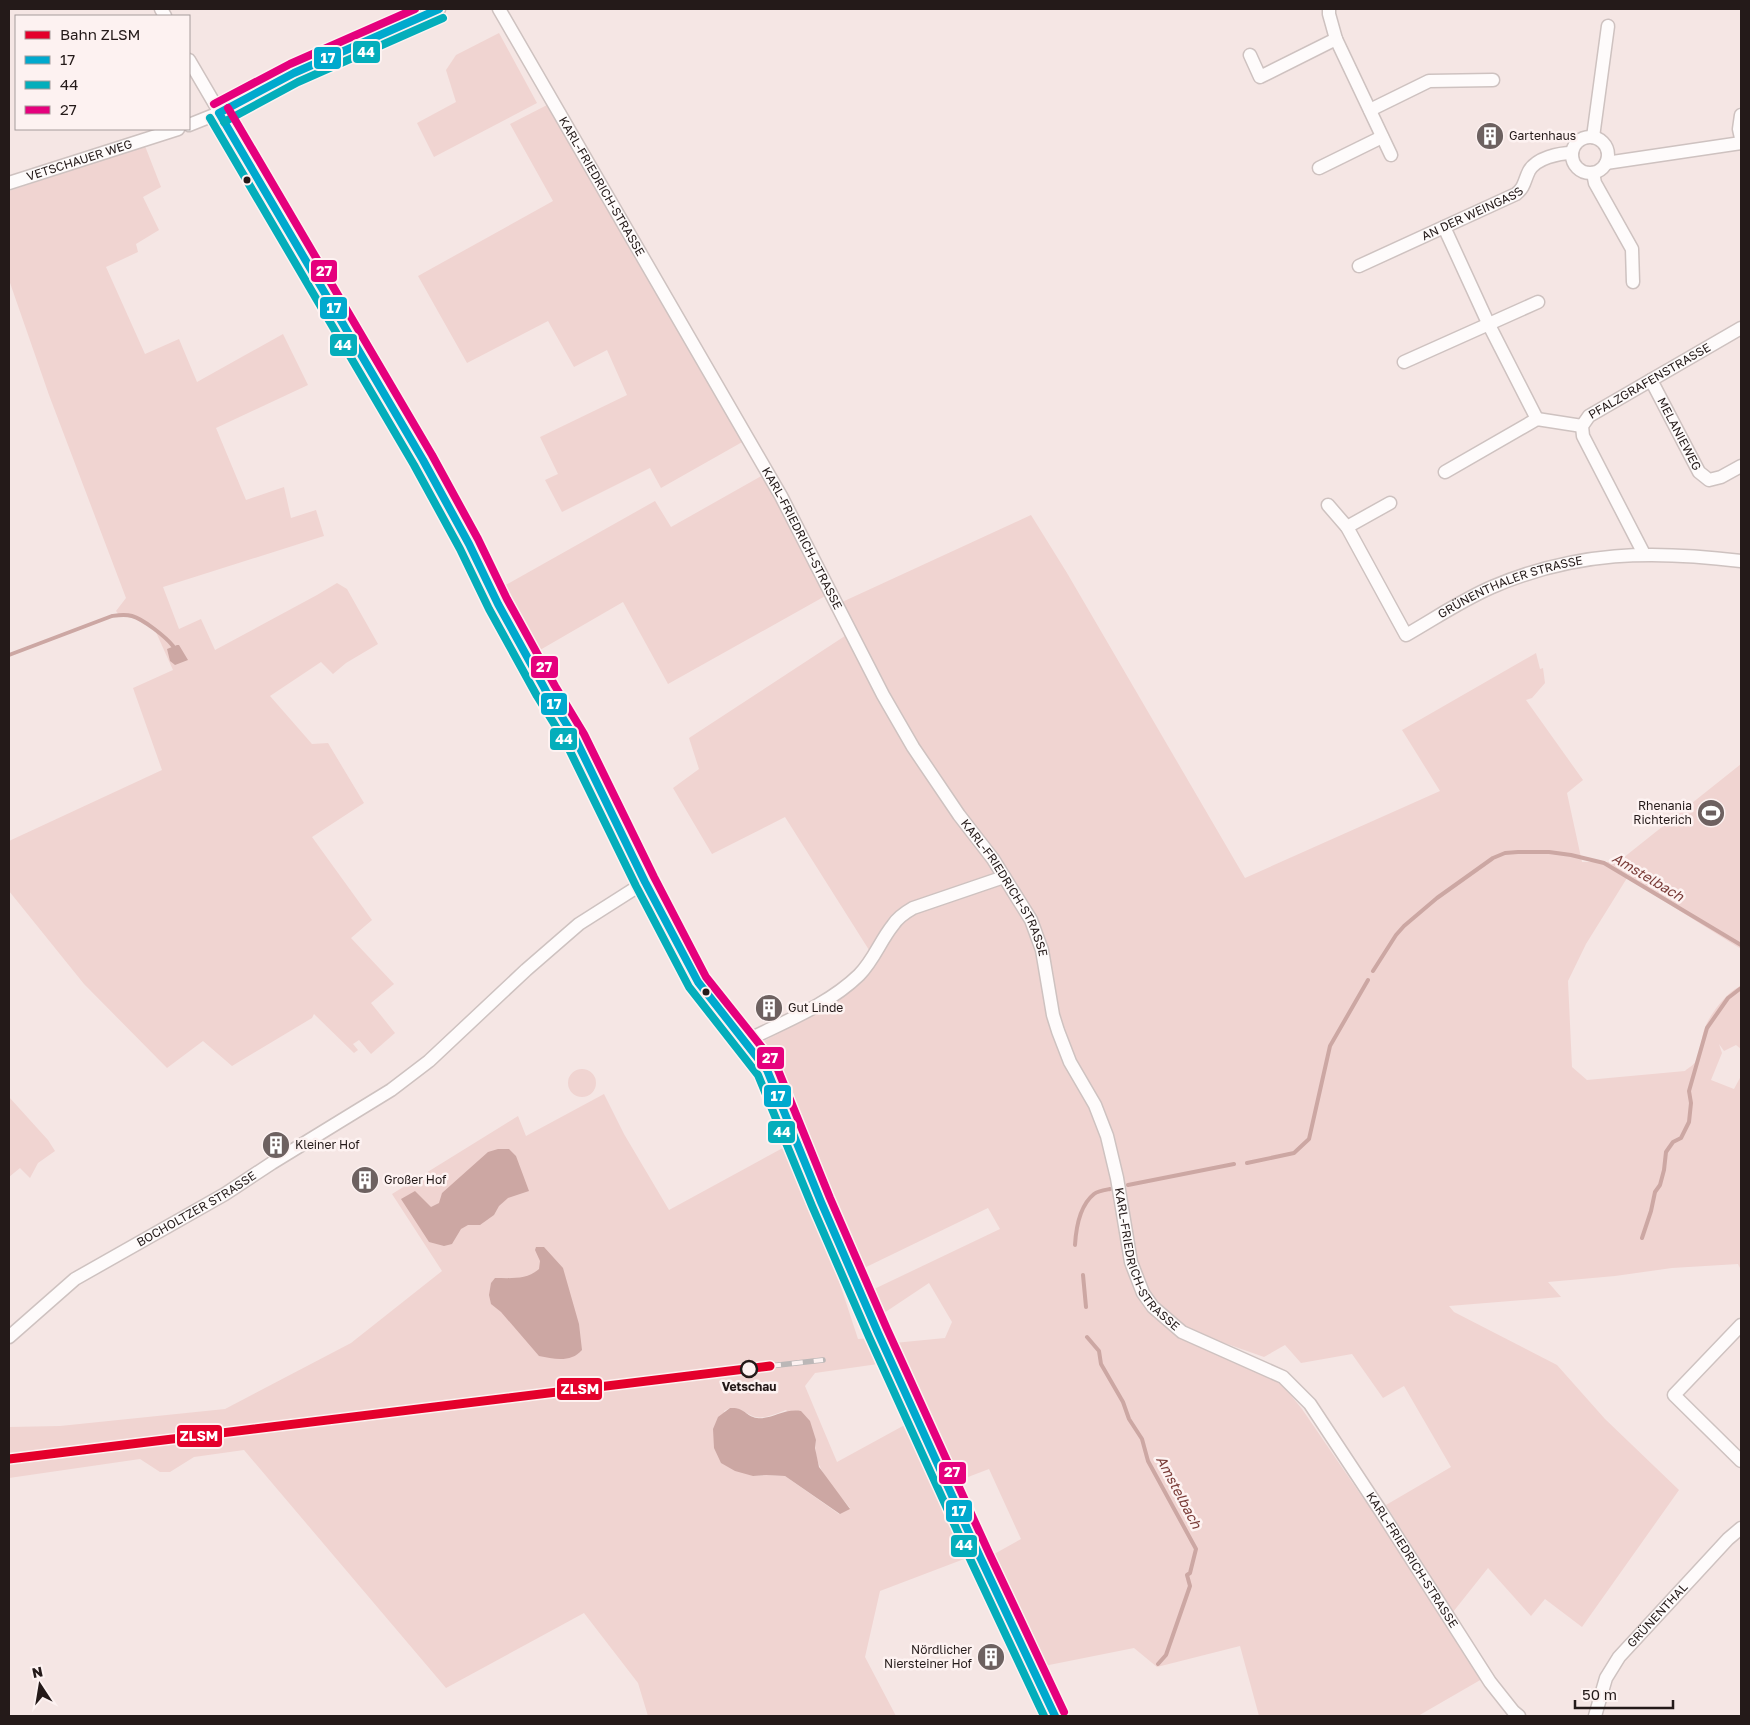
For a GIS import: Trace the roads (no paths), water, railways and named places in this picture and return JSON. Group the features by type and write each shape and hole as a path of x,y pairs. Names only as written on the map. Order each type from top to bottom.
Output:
{"street":[{"path":"190,124 218,113 294,73 439,9"},
{"name":"KARL-FRIEDRICH-STRASSE","path":"499,9 781,496 883,695 913,747 959,816 993,859 1031,920 1042,950 1053,1015 1058,1031 1070,1062 1095,1105 1107,1136 1117,1178 1130,1262 1143,1293 1153,1307 1182,1332 1283,1377 1310,1404 1388,1521 1490,1682 1519,1716"},
{"path":"1329,9 1328,14 1336,40 1392,155"},
{"path":"1593,137 1608,26"},
{"path":"1250,55 1260,77 1336,40"},
{"path":"190,62 218,113 423,460 469,544 510,627 575,738 645,882 698,982 767,1070 821,1202 878,1333 980,1557 1056,1716"},
{"path":"1370,110 1429,81 1493,80"},
{"path":"1741,115 1739,129 1741,138"},
{"name":"VETSCHAUER WEG","path":"9,183 175,130"},
{"path":"1318,168 1382,137"},
{"path":"1593,137 1602,142 1606,147 1608,157 1606,163 1599,170 1593,173 1584,172 1578,169 1572,160 1572,154 1579,140 1593,137"},
{"path":"1606,163 1741,143"},
{"name":"AN DER WEINGASS","path":"1359,266 1516,194 1523,188 1530,170 1535,164 1560,153 1572,154"},
{"path":"1593,173 1595,183 1632,249 1633,282"},
{"path":"1444,227 1489,325 1537,418"},
{"path":"1404,362 1538,302"},
{"name":"PFALZGRAFENSTRASSE","path":"1644,554 1583,436 1582,426 1589,416 1741,328"},
{"name":"MELANIEWEG","path":"1651,380 1699,472 1710,480 1721,477 1741,466"},
{"path":"1445,472 1537,418 1582,426"},
{"path":"1347,527 1390,503"},
{"name":"GRÜNENTHALER STRASSE","path":"1328,505 1347,527 1406,635 1492,587 1533,572 1586,559 1644,554 1741,561"},
{"path":"744,1042 813,1007 843,989 868,965 892,925 913,908 1004,877"},
{"name":"BOCHOLTZER STRASSE","path":"9,1337 75,1279 225,1194 391,1090 429,1061 526,970 579,924 645,882"},
{"path":"1741,1325 1674,1395 1741,1461"},
{"name":"GRÜNENTHAL","path":"1596,1716 1606,1678 1619,1657 1741,1528"}],"waterway":[{"path":"9,655 112,616 122,615 132,616 142,621 160,633 173,646"},
{"name":"Amstelbach","path":"1373,971 1396,935 1437,898 1493,858 1505,853 1518,852 1549,852 1604,863 1741,945"},
{"name":"Amstelbach","path":"1247,1163 1294,1153 1309,1139 1330,1046 1368,980"},
{"path":"1642,1238 1655,1192 1660,1185 1666,1152 1673,1142 1681,1138 1689,1122 1691,1103 1689,1091 1707,1028 1728,998 1741,988"},
{"name":"Amstelbach","path":"1128,1185 1234,1164"},
{"name":"Amstelbach","path":"1075,1245 1077,1225 1085,1205 1096,1193 1110,1189"},
{"name":"Amstelbach","path":"1083,1275 1086,1307"},
{"name":"Amstelbach","path":"1087,1337 1099,1351 1101,1364 1123,1402 1129,1419 1142,1439 1148,1461 1196,1549 1190,1573 1187,1575 1190,1586 1166,1655 1158,1664"}],"railway":[{"path":"770,1366 823,1360"}],"rail line":[{"name":"ZLSM","path":"9,1459 770,1366"}],"place":[{"name":"Gartenhaus","path":"1490,136"},
{"name":"Rhenania Richterich","path":"1711,813"},
{"name":"Gut Linde","path":"769,1008"},
{"name":"Kleiner Hof","path":"276,1145"},
{"name":"Großer Hof","path":"365,1180"},
{"name":"Vetschau","path":"749,1369"},
{"name":"Nördlicher Niersteiner Hof","path":"991,1657"}]}
